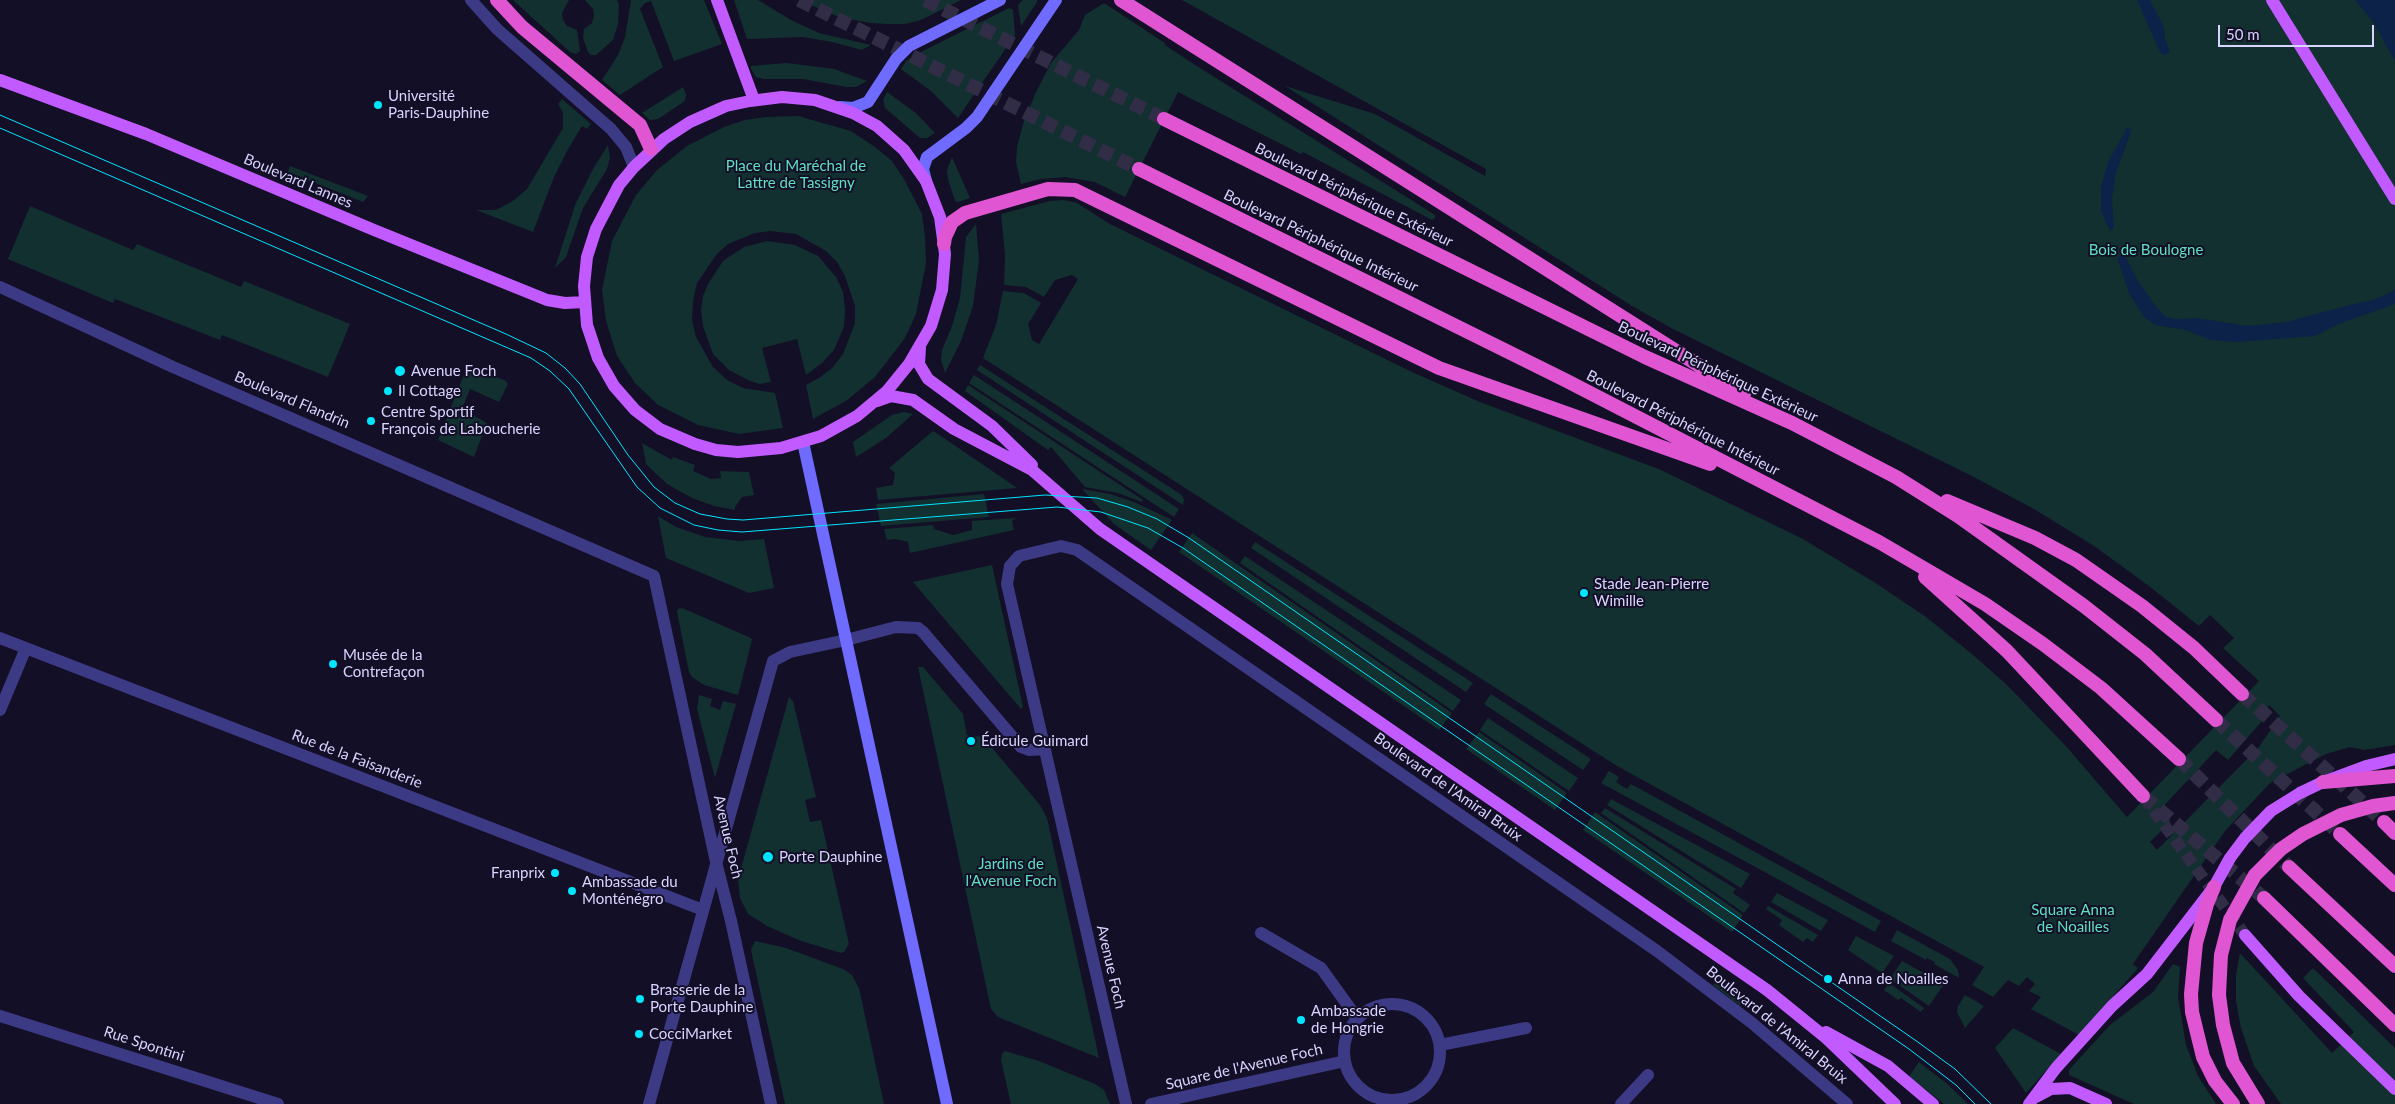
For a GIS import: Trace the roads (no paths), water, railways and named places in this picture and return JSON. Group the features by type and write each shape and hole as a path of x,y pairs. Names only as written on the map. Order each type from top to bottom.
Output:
{"highway":[{"path":"496,0 522,27 640,125 651,149"},
{"path":"1121,0 1542,268 1792,423"},
{"name":"Boulevard Périphérique Extérieur","path":"1164,119 1645,357 1792,423 1896,477 1958,516 2084,606 2145,654 2216,720"},
{"name":"Boulevard Périphérique Intérieur","path":"1139,169 1565,380 1878,542 1985,604 2043,644 2101,688 2179,758"},
{"path":"944,244 952,222 965,213 1048,189 1075,190 1088,194 1439,368 1762,483"},
{"path":"1896,477 2035,538 2076,560 2142,606 2194,648 2242,694"},
{"path":"1878,542 1926,577 2007,651 2143,796"},
{"path":"2323,782 2395,776"},
{"path":"2258,1104 2233,1063 2223,1025 2219,995 2221,955 2230,920 2255,875 2281,849 2303,834 2341,815 2373,806 2395,803"},
{"path":"2384,822 2395,833"},
{"path":"2340,834 2395,885"},
{"path":"2289,867 2395,966"},
{"path":"2214,887 2196,943 2192,985 2192,1012 2203,1057 2215,1081 2233,1104"},
{"path":"2264,898 2395,1025"}],"main road":[{"path":"717,0 754,100"},
{"path":"1000,0 909,46 896,59 868,102 853,108 798,98 754,100 726,106 676,130 651,149 634,166 607,206 591,243 585,271 584,302 592,342 606,373 630,404 660,429 694,444 738,452 781,448 803,442 840,427 877,401 900,376 921,345 934,317 942,290 944,244 940,217 923,169 927,157 966,128 977,117 1056,0"},
{"path":"2272,0 2395,199"},
{"name":"Boulevard Lannes","path":"0,80 146,134 547,300 565,303 584,302"},
{"path":"840,107 867,120 891,137 914,162 926,181"},
{"name":"Boulevard de l'Amiral Bruix","path":"921,345 918,355 919,364 928,379 992,426 1055,488 1100,528 1722,958 1826,1037 1895,1104"},
{"name":"Boulevard de l'Amiral Bruix","path":"877,401 891,396 912,400 954,428 1032,470 1055,488"},
{"path":"803,442 947,1104"},
{"path":"2032,1101 2056,1068 2112,1006 2146,974 2214,887 2244,838 2271,811 2300,793 2323,782 2366,766 2395,759"},
{"path":"2245,935 2299,996 2344,1042 2395,1089"},
{"name":"Boulevard de l'Amiral Bruix","path":"1802,1018 1888,1066 1933,1104"},
{"path":"2032,1101 2051,1089 2070,1088 2106,1104"}],"street":[{"path":"471,0 497,29 611,129 626,148 634,166"},
{"name":"Boulevard Flandrin","path":"0,287 173,367 654,576"},
{"name":"Boulevard de l'Amiral Bruix","path":"1012,562 1023,554 1056,547 1067,547 1077,550 1664,956 1752,1023 1847,1104"},
{"name":"Avenue Foch","path":"1012,562 1008,571 1007,584 1126,1104"},
{"name":"Avenue Foch","path":"654,576 771,1104"},
{"path":"649,1104 773,661 790,652 896,627 918,628 1021,747 1029,750 1045,749"},
{"name":"Rue de la Faisanderie","path":"0,638 702,910"},
{"path":"0,710 26,648"},
{"path":"1261,933 1321,968 1357,1018 1370,1009 1384,1004 1407,1007 1426,1018 1435,1030 1440,1045 1526,1028"},
{"name":"Rue Spontini","path":"0,1016 278,1104"},
{"name":"Square de l'Avenue Foch","path":"1357,1018 1349,1031 1344,1046 1345,1061 1350,1075 1359,1086 1385,1102 1407,1097 1426,1086 1434,1074 1439,1060 1440,1045"},
{"name":"Square de l'Avenue Foch","path":"1151,1104 1345,1061"},
{"path":"1621,1104 1648,1075"}],"water":[{"path":"2137,0 2149,0 2170,51 2168,54 2163,55 2159,50"},
{"path":"2355,0 2395,0 2395,61 2373,22"},
{"path":"2127,128 2132,129 2116,173 2112,199 2114,228 2110,231 2101,211 2101,187 2108,162"},
{"path":"2124,254 2138,281 2155,305 2166,317 2175,319 2197,318 2247,326 2286,322 2374,300 2395,290 2395,304 2341,323 2315,336 2237,342 2210,340 2186,330 2155,325 2143,316 2129,293 2117,258"}],"waterway":[{"path":"2146,0 2160,25 2162,35"}],"tunnel":[{"path":"799,0 1139,169"},
{"path":"925,0 1164,119"},
{"path":"2242,694 2384,822"},
{"path":"2216,720 2340,834"},
{"path":"2179,759 2289,867"},
{"path":"2143,796 2245,935"},
{"path":"2143,796 2264,898"}],"tram line":[{"path":"0,115 546,353 565,368 580,384 628,455 654,487 675,503 700,514 743,520 1045,495 1097,498 1128,507 1157,519 1189,538 1915,1040 1955,1069 1991,1104"},
{"path":"0,128 531,358 550,371 569,389 637,487 660,508 694,525 742,532 1057,507 1101,512 1148,528 1183,548 1909,1049 1956,1085 1975,1104"}],"place":[{"name":"Université Paris-Dauphine","path":"378,105"},
{"name":"Avenue Foch","path":"400,371"},
{"name":"Il Cottage","path":"388,391"},
{"name":"Centre Sportif François de Laboucherie","path":"371,421"},
{"name":"Stade Jean-Pierre Wimille","path":"1584,593"},
{"name":"Musée de la Contrefaçon","path":"333,664"},
{"name":"Édicule Guimard","path":"971,741"},
{"name":"Porte Dauphine","path":"768,857"},
{"name":"Franprix","path":"555,873"},
{"name":"Ambassade du Monténégro","path":"572,891"},
{"name":"Anna de Noailles","path":"1828,979"},
{"name":"Brasserie de la Porte Dauphine","path":"640,999"},
{"name":"Ambassade de Hongrie","path":"1301,1020"},
{"name":"CocciMarket","path":"639,1034"}],"park label":[{"name":"Place du Maréchal de Lattre de Tassigny","path":"796,174"},
{"name":"Bois de Boulogne","path":"2146,250"},
{"name":"Jardins de l'Avenue Foch","path":"1011,872"},
{"name":"Square Anna de Noailles","path":"2073,918"}]}
